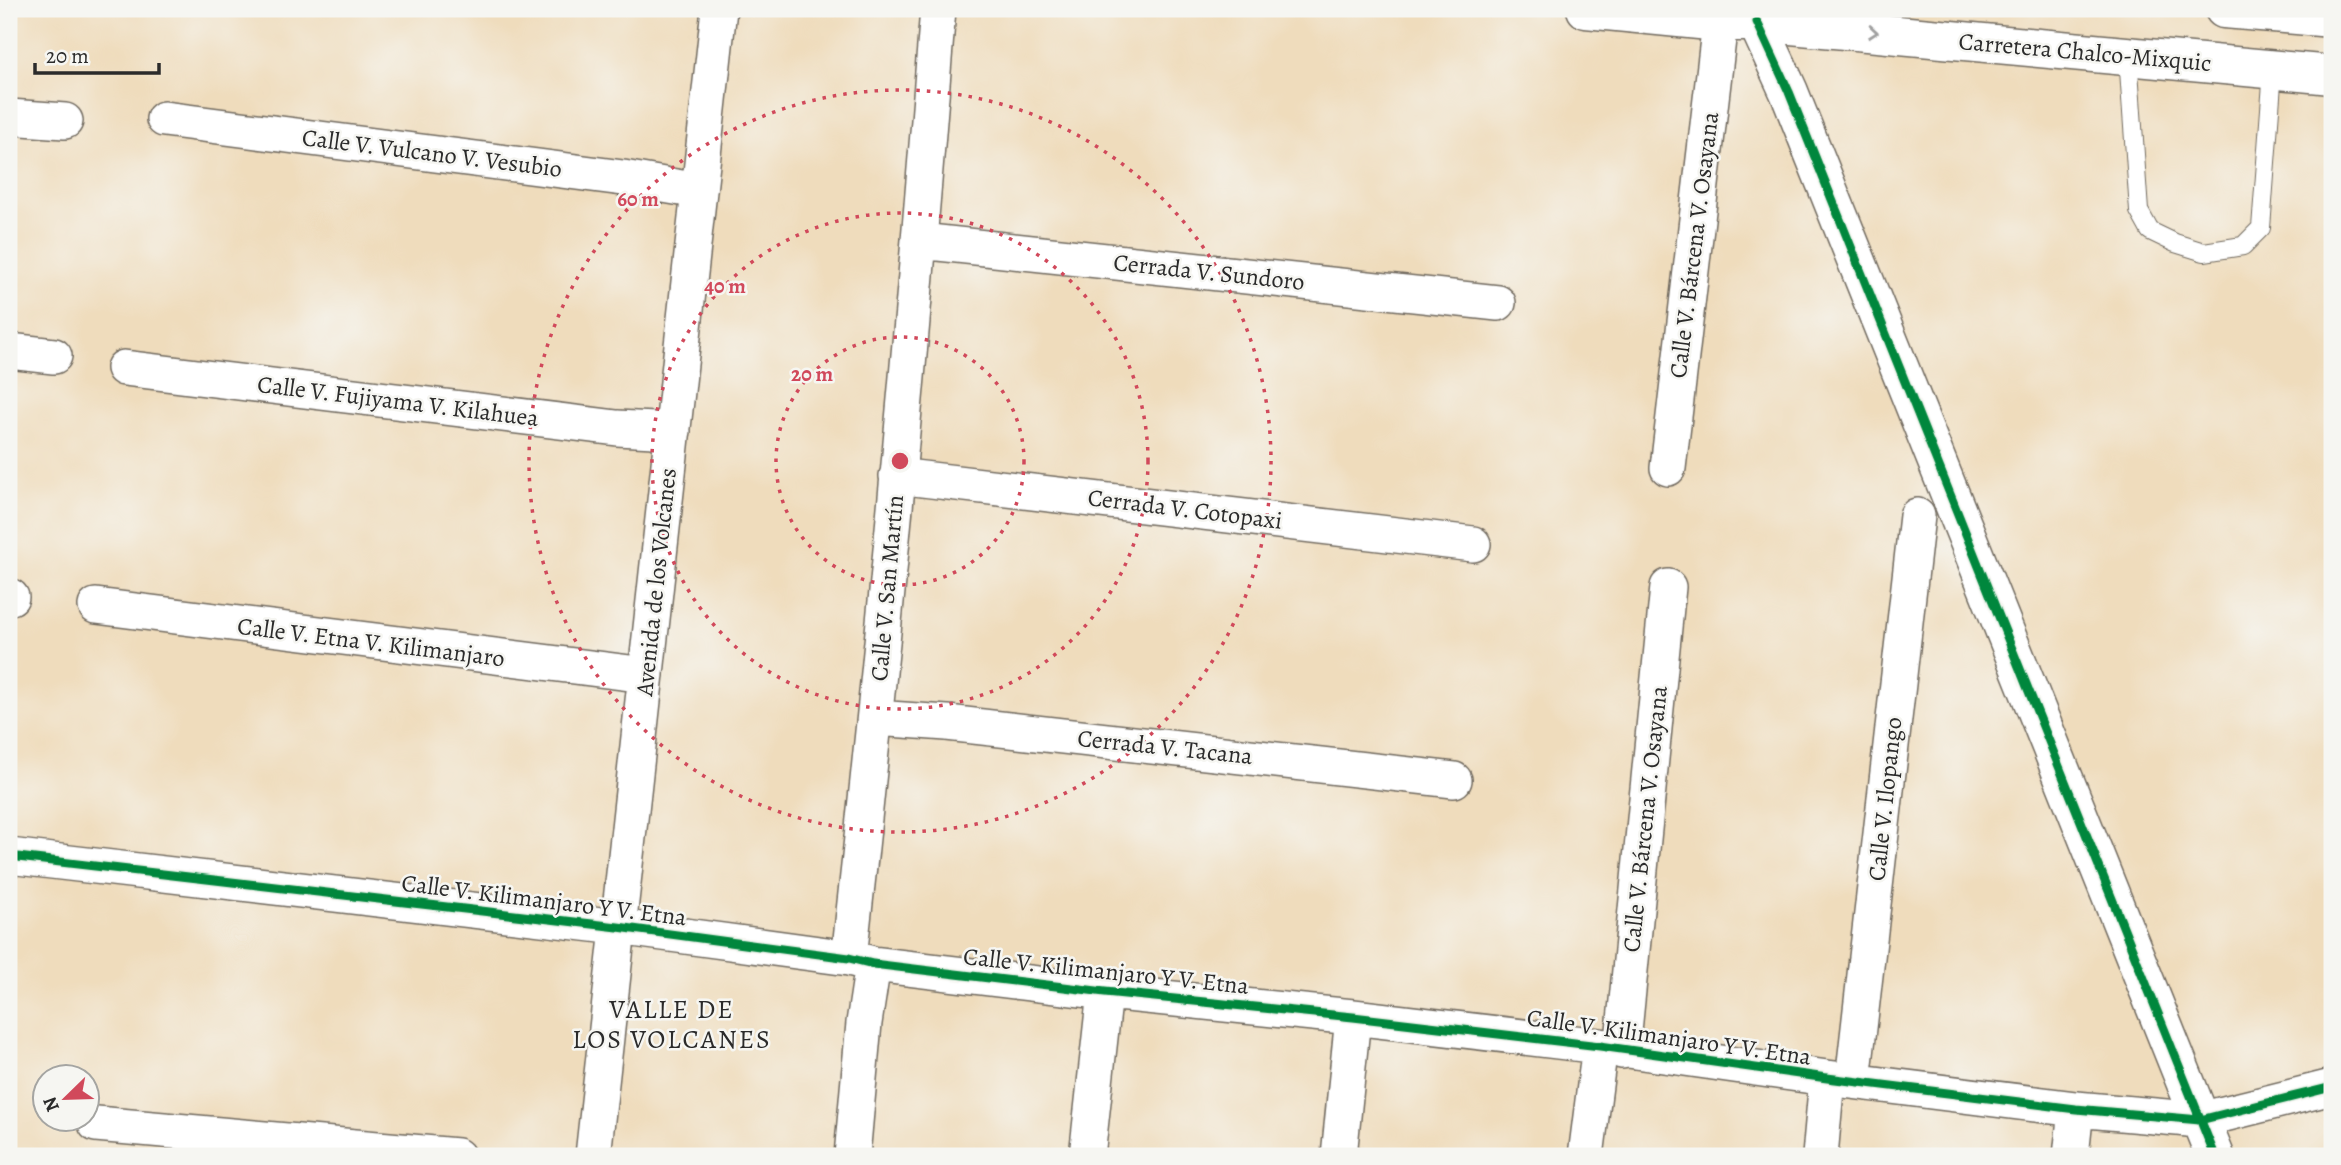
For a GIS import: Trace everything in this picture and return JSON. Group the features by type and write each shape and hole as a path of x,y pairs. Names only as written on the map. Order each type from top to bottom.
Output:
{"street":[{"name":"Avenida de los Volcanes","path":"593,1156 719,9"},
{"name":"Calle V. San Martín","path":"852,1156 864,1023 861,961 875,718 920,241 938,9"},
{"name":"Carretera Chalco-Mixquic","path":"1586,9 2332,75"},
{"path":"2224,9 2326,14"},
{"name":"Calle V. Bárcena V. Osayana","path":"1668,468 1738,22"},
{"path":"1738,22 1789,92 2215,1156"},
{"path":"9,117 65,121"},
{"name":"Calle V. Vulcano V. Vesubio","path":"164,119 623,178 699,191"},
{"name":"Cerrada V. Sundoro","path":"920,241 1498,303"},
{"path":"9,351 54,356"},
{"name":"Calle V. Fujiyama V. Kilahuea","path":"124,368 603,426 673,431"},
{"name":"Cerrada V. Cotopaxi","path":"897,476 1473,544"},
{"name":"Calle V. Ilopango","path":"1820,1156 1840,1080 1917,516"},
{"name":"Calle V. Bárcena V. Osayana","path":"1586,1156 1611,1049 1668,587"},
{"name":"Calle V. Etna V. Kilimanjaro","path":"96,606 646,675"},
{"name":"Cerrada V. Tacana","path":"875,718 947,723 1454,779"},
{"name":"Calle V. Kilimanjaro Y V. Etna","path":"9,856 618,927 1105,992 1353,1017 2076,1109 2200,1120 2332,1087"},
{"path":"1087,1156 1105,992"},
{"path":"1339,1156 1353,1017"},
{"path":"2071,1156 2076,1109"},
{"path":"102,1125 457,1156"}],"lane":[{"path":"2128,56 2139,211 2150,231 2175,243 2204,252 2243,246 2261,228 2273,70"}],"cycle path":[{"path":"1757,22 1789,92 2215,1156"},
{"path":"9,856 618,927 849,958 873,964 1105,992 1600,1046 2076,1109 2200,1120 2332,1087"}],"district":[{"name":"VALLE DE LOS VOLCANES","path":"672,1024"}]}
